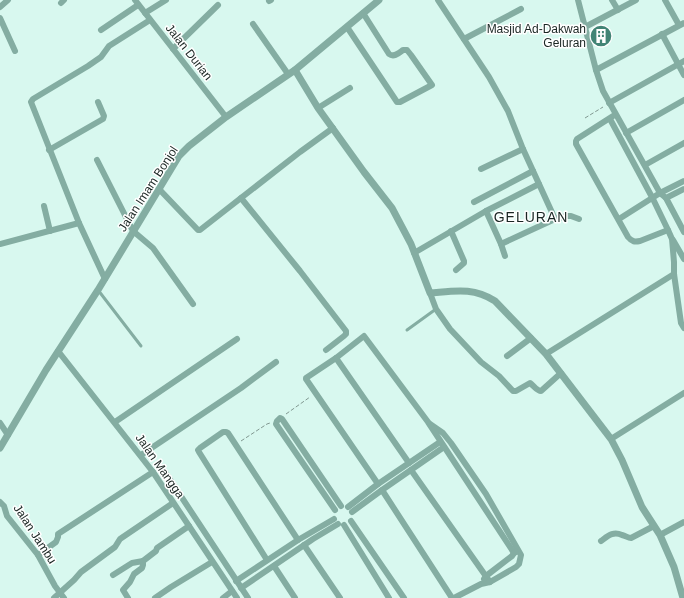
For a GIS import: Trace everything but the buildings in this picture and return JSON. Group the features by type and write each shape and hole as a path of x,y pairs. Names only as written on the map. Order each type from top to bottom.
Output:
{"street":[{"path":"0,7 8,0"},
{"path":"145,13 166,0"},
{"name":"Jalan Imam Bonjol","path":"1,444 8,435 58,351 105,279 179,156 189,146 226,117 295,70 379,0"},
{"path":"438,0 489,77 508,111 533,172 555,219"},
{"path":"578,0 596,70 609,103 660,193 666,198 684,232"},
{"path":"612,0 618,10"},
{"path":"585,27 636,0"},
{"path":"596,70 681,24 665,0"},
{"path":"102,30 136,2"},
{"name":"Jalan Durian","path":"136,2 226,117"},
{"path":"173,49 218,5"},
{"path":"464,39 521,9"},
{"path":"347,27 397,102 400,102 432,85 407,50 403,50 394,55 389,54 363,13"},
{"path":"0,18 15,51"},
{"path":"105,279 79,223 31,102 51,87 88,66 101,57 109,46 150,20"},
{"path":"253,24 288,74"},
{"path":"662,34 681,63 684,75"},
{"path":"609,103 681,63"},
{"path":"295,70 318,108 392,208 411,244 436,309 450,329 481,362 499,376 514,392 530,383 541,391 562,373"},
{"path":"318,108 350,88"},
{"path":"626,133 684,100"},
{"path":"49,150 103,118 104,116 98,102"},
{"path":"616,114 576,141 631,241 636,242 668,230"},
{"path":"610,119 653,198 672,239 684,259"},
{"path":"159,189 198,230 201,229 333,128"},
{"path":"645,165 684,143"},
{"path":"481,170 523,149"},
{"path":"97,160 133,231 153,248 193,304"},
{"path":"474,202 533,172"},
{"path":"619,219 660,193 684,181"},
{"path":"414,253 486,211 539,184"},
{"path":"666,198 684,189"},
{"path":"240,198 300,271 346,331 344,336 326,350"},
{"path":"44,206 50,231"},
{"path":"486,211 505,256"},
{"path":"501,244 555,219 566,216 579,219"},
{"path":"0,244 79,223"},
{"path":"451,232 464,261 464,263 456,270"},
{"path":"672,239 674,274 681,323 684,328"},
{"path":"546,354 674,274"},
{"path":"430,293 459,291 479,292 487,296 495,301 546,354 562,373 611,439 622,460 642,507 660,535 674,567 683,598"},
{"path":"378,484 306,379 306,377 336,358 364,336 428,422 440,442 521,556 518,566 488,579"},
{"path":"507,356 531,338"},
{"path":"115,422 237,340"},
{"name":"Jalan Mangga","path":"58,351 153,472 237,598"},
{"path":"336,358 409,463"},
{"path":"141,456 276,362"},
{"path":"611,439 684,393"},
{"path":"335,510 276,424 279,419 341,506"},
{"path":"428,422 443,433 486,494 516,551"},
{"path":"0,423 8,435"},
{"path":"267,560 198,450 223,432 226,432 298,540"},
{"path":"350,509 412,470 440,442 443,433"},
{"path":"350,509 378,484 440,442"},
{"path":"412,470 488,579"},
{"path":"38,555 56,542 58,534 153,472"},
{"path":"165,472 248,598"},
{"path":"382,490 453,598 488,579 516,551"},
{"name":"Jalan Jambu","path":"0,502 4,506 8,516 38,555 64,598"},
{"path":"54,598 81,572 115,547 120,539 173,503"},
{"path":"390,598 333,516 335,510 341,506 345,506 350,509 353,518 351,521 404,598"},
{"path":"236,581 298,540 338,523 349,523 351,521"},
{"path":"660,535 684,522"},
{"path":"241,588 338,523"},
{"path":"114,575 132,563 143,561 158,548 189,526"},
{"path":"601,541 614,533 632,538 654,526"},
{"path":"304,545 340,598"},
{"path":"128,598 123,590 130,582 134,574 142,568 143,561"},
{"path":"156,598 212,562"},
{"path":"274,566 294,598"},
{"path":"223,598 232,591"}],"lane":[{"path":"98,290 140,346"},
{"path":"407,330 436,309"}],"path":[{"path":"585,118 609,103"},
{"path":"235,445 267,424 279,419 316,393"}],"place":[{"name":"Masjid Ad-Dakwah Geluran","path":"601,36"}],"district":[{"name":"GELURAN","path":"531,217"}]}
